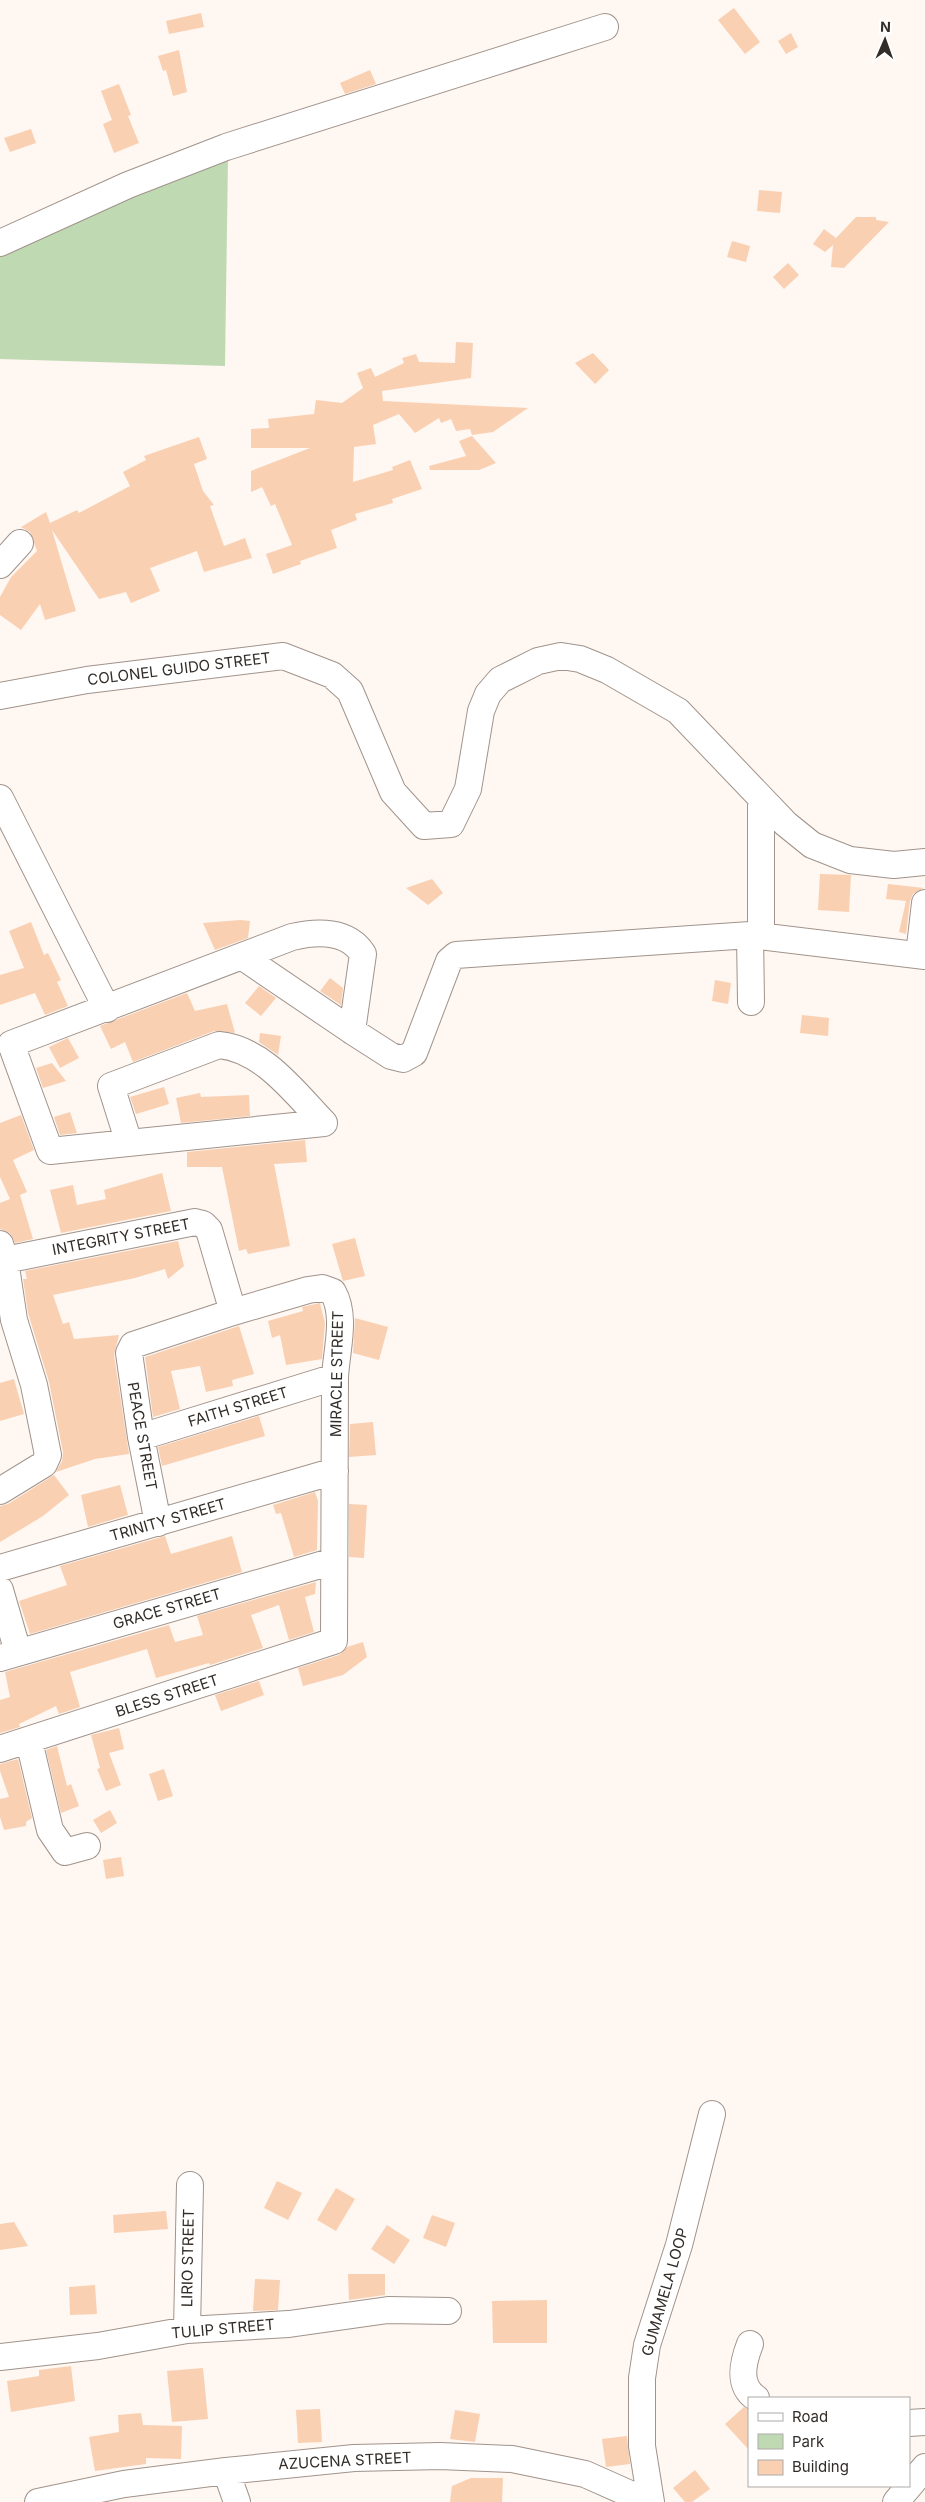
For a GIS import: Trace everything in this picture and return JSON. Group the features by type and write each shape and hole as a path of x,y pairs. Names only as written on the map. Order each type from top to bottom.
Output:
{"street":[{"path":"0,243 128,185 226,147 605,26"},
{"path":"0,565 20,543"},
{"name":"COLONEL GUIDO STREET","path":"0,696 87,680 283,656 332,675 350,691 392,792 424,826 451,824 468,789 480,711 488,694 500,680 538,661 561,656 580,658 607,670 678,711 786,824 812,845 850,860 894,865 925,862"},
{"path":"0,798 107,1009"},
{"path":"751,1002 761,798"},
{"path":"243,956 352,1031 391,1056 403,1059 414,1053 450,961 456,955 755,935 922,956 925,903"},
{"path":"129,1143 111,1086 219,1045 231,1046 254,1057 278,1076 324,1123 129,1143 50,1151 11,1044 243,956 310,933 328,933 357,944 363,954 352,1031"},
{"name":"INTEGRITY STREET","path":"3,1252 195,1222 203,1224 209,1230 233,1312"},
{"path":"0,1490 44,1464 48,1455 34,1385 14,1320 3,1252"},
{"name":"MIRACLE STREET","path":"131,1348 133,1345 233,1312 308,1290 322,1288 333,1292 338,1302 339,1313 335,1377 334,1641"},
{"name":"PEACE STREET","path":"131,1348 129,1353 141,1437 158,1523"},
{"name":"FAITH STREET","path":"141,1437 335,1377"},
{"name":"TRINITY STREET","path":"0,1568 335,1471"},
{"name":"GRACE STREET","path":"9,1655 334,1561"},
{"path":"0,1590 9,1655"},
{"name":"BLESS STREET","path":"0,1749 334,1641"},
{"path":"29,1741 50,1830 65,1852 87,1846"},
{"name":"GUMAMELA LOOP","path":"649,2502 642,2446 642,2378 647,2345 679,2245 712,2114"},
{"name":"LIRIO STREET","path":"187,2330 190,2185"},
{"name":"TULIP STREET","path":"0,2357 98,2346 187,2330 289,2324 388,2310 448,2311"},
{"path":"750,2344 742,2376 754,2397"},
{"path":"910,2423 925,2422"},
{"name":"AZUCENA STREET","path":"38,2502 124,2484 226,2470 354,2458 440,2456 512,2459 585,2474 649,2502"},
{"path":"910,2485 925,2467"},
{"path":"226,2470 237,2502"},
{"path":"896,2502 908,2487"}],"green space":[{"path":"228,158 225,366 0,359 0,250"}],"building":[{"path":"734,8 760,42 745,54 718,20"},
{"path":"201,13 204,27 169,34 166,21"},
{"path":"791,33 798,47 786,54 778,41"},
{"path":"179,50 187,92 173,96 166,70 163,71 158,56"},
{"path":"370,70 376,84 345,94 340,83"},
{"path":"119,84 131,115 128,116 139,143 114,153 103,124 112,120 101,91"},
{"path":"31,129 36,143 10,152 4,138"},
{"path":"759,190 782,192 780,213 757,211"},
{"path":"856,217 876,217 876,220 889,222 844,268 831,267 833,245 825,252 813,244 824,229 836,238"},
{"path":"732,241 750,246 746,262 727,257"},
{"path":"788,263 799,275 784,289 773,277"},
{"path":"456,342 473,343 471,378 382,391 383,401 528,408 493,432 472,435 470,429 456,431 451,419 441,423 439,418 415,433 399,414 373,425 376,444 354,447 353,482 393,470 392,467 410,460 422,489 392,499 393,503 355,514 357,520 331,530 337,548 300,561 301,564 273,574 266,554 292,545 275,504 271,506 262,487 251,492 251,471 310,448 251,448 251,429 269,428 268,419 314,414 316,400 342,403 363,388 357,373 371,368 375,377 404,363 402,358 416,354 419,362 455,363"},
{"path":"593,353 609,370 595,384 575,363"},
{"path":"472,436 496,463 479,470 430,470 429,466 466,456 459,441"},
{"path":"199,437 207,459 194,464 203,491 214,505 210,506 224,546 245,538 252,558 204,572 197,551 150,568 160,591 131,603 126,592 99,599 52,530 76,611 45,620 40,604 21,630 0,615 0,597 11,577 37,551 30,532 21,527 46,512 50,523 77,510 79,513 130,486 123,472 146,460 144,456"},
{"path":"820,874 851,875 849,912 818,910"},
{"path":"432,879 443,893 428,905 406,888"},
{"path":"888,884 924,888 913,894 910,901 906,934 899,932 906,901 886,899"},
{"path":"250,921 248,938 215,950 203,923"},
{"path":"31,922 44,955 48,953 61,980 57,982 68,1006 45,1015 35,993 0,1005 0,975 24,968 9,931"},
{"path":"330,978 343,988 341,1005 320,991"},
{"path":"715,980 731,983 728,1004 712,1001"},
{"path":"259,986 276,998 261,1016 245,1003"},
{"path":"187,993 195,1011 227,1004 235,1033 214,1031 133,1062 125,1042 111,1049 100,1026"},
{"path":"802,1015 829,1018 828,1036 800,1033"},
{"path":"260,1033 281,1036 278,1055 259,1042"},
{"path":"68,1038 79,1058 60,1068 49,1047"},
{"path":"52,1063 66,1081 43,1088 36,1068"},
{"path":"164,1087 169,1104 136,1114 130,1097"},
{"path":"200,1093 201,1097 249,1095 250,1116 181,1123 176,1098"},
{"path":"70,1112 77,1133 60,1135 54,1117"},
{"path":"21,1115 34,1150 13,1160 27,1192 20,1195 33,1239 15,1243 10,1233 0,1229 0,1203 10,1199 0,1177 0,1123"},
{"path":"305,1140 307,1162 274,1164 290,1246 248,1254 246,1249 239,1251 222,1167 187,1167 187,1152"},
{"path":"162,1173 171,1211 61,1233 50,1190 73,1185 77,1205 106,1199 104,1190"},
{"path":"355,1238 365,1276 343,1281 332,1244"},
{"path":"178,1241 184,1266 168,1279 165,1269 135,1278 53,1295 63,1324 69,1322 74,1339 119,1335 114,1355 129,1454 95,1459 56,1472 62,1461 63,1452 49,1382 28,1313 23,1279 27,1279 25,1271"},
{"path":"320,1303 325,1323 322,1359 286,1365 280,1335 272,1338 268,1321 303,1311 302,1307"},
{"path":"355,1318 388,1327 379,1360 353,1353"},
{"path":"239,1326 254,1374 232,1380 233,1386 206,1392 200,1366 171,1371 180,1409 153,1417 145,1357"},
{"path":"14,1379 24,1414 0,1421 0,1383"},
{"path":"259,1416 265,1436 162,1466 158,1447"},
{"path":"373,1422 376,1455 349,1457 350,1424"},
{"path":"54,1475 69,1495 43,1516 0,1542 0,1506 8,1504"},
{"path":"120,1485 128,1515 88,1527 81,1495"},
{"path":"315,1492 318,1501 317,1550 294,1557 281,1513 276,1514 273,1505"},
{"path":"349,1504 367,1505 364,1558 349,1557"},
{"path":"165,1536 171,1554 232,1536 242,1572 30,1634 19,1601 67,1585 60,1566"},
{"path":"316,1582 315,1594 305,1597 314,1632 289,1640 279,1605 251,1615 263,1648 210,1665 209,1663 156,1678 147,1649 70,1672 80,1707 59,1714 56,1706 19,1724 20,1727 0,1733 0,1700 10,1697 5,1672 169,1625 175,1642 203,1635 197,1616"},
{"path":"363,1642 367,1657 343,1675 303,1686 298,1668 339,1655 347,1647"},
{"path":"259,1681 264,1695 221,1711 215,1695"},
{"path":"119,1728 124,1749 109,1753 121,1785 106,1791 97,1769 100,1768 91,1735"},
{"path":"57,1746 67,1786 71,1784 79,1806 61,1813 46,1750"},
{"path":"18,1759 32,1818 26,1822 26,1826 4,1830 0,1817 0,1799 9,1797 0,1771 0,1764"},
{"path":"164,1769 173,1796 158,1801 149,1774"},
{"path":"110,1810 117,1823 101,1833 93,1820"},
{"path":"121,1857 124,1876 106,1879 103,1860"},
{"path":"277,2181 302,2193 288,2220 264,2208"},
{"path":"336,2188 355,2199 336,2231 317,2220"},
{"path":"166,2211 168,2229 114,2233 113,2215"},
{"path":"432,2215 455,2223 446,2247 423,2238"},
{"path":"14,2222 28,2246 0,2250 0,2224"},
{"path":"387,2225 410,2240 394,2264 371,2249"},
{"path":"348,2274 385,2274 385,2295 349,2300"},
{"path":"255,2279 280,2280 278,2310 253,2311"},
{"path":"95,2285 97,2314 70,2315 69,2287"},
{"path":"547,2300 547,2343 493,2343 492,2301"},
{"path":"71,2366 75,2401 11,2412 7,2381 39,2376 39,2370"},
{"path":"203,2368 208,2419 172,2422 167,2371"},
{"path":"744,2407 748,2410 748,2449 725,2424"},
{"path":"320,2409 322,2442 298,2443 296,2410"},
{"path":"455,2410 480,2414 475,2442 450,2439"},
{"path":"141,2413 143,2425 182,2426 181,2459 146,2458 146,2464 95,2471 89,2437 119,2432 118,2415"},
{"path":"627,2436 630,2464 606,2467 602,2439"},
{"path":"695,2470 710,2489 692,2502 685,2502 673,2488"},
{"path":"471,2478 503,2478 502,2502 450,2502 452,2486"}]}
